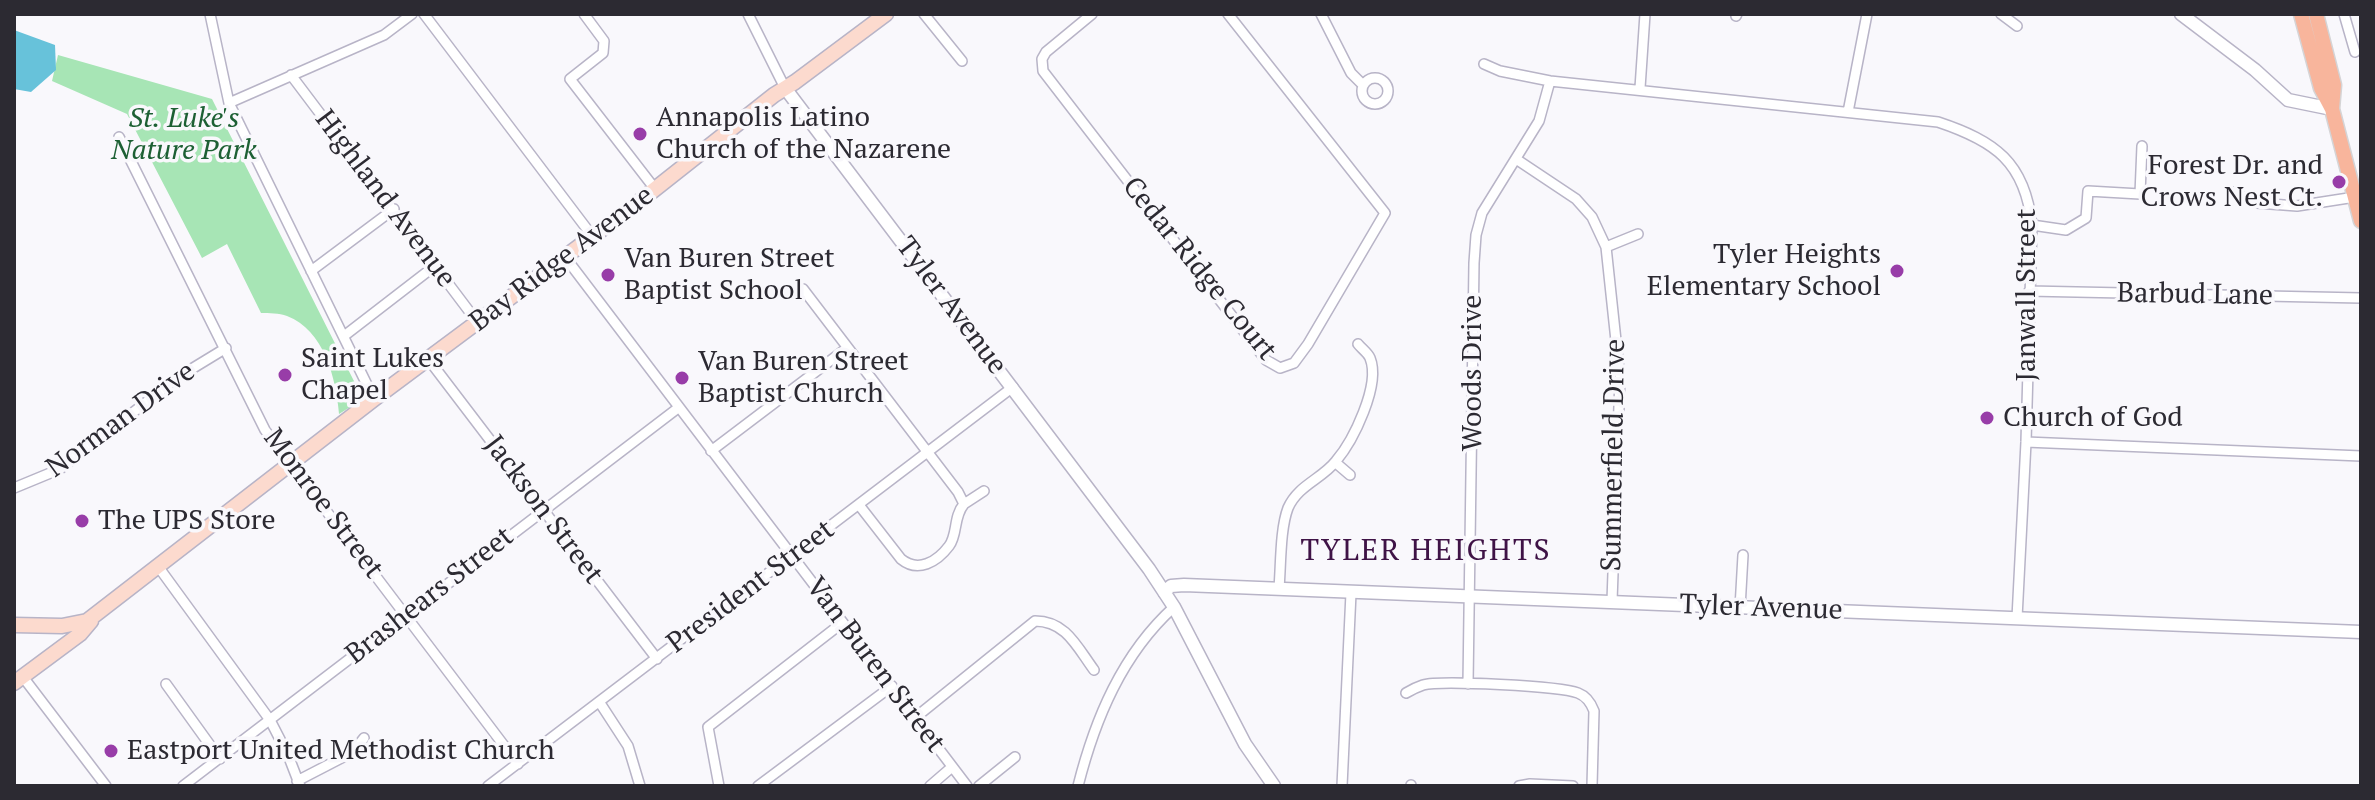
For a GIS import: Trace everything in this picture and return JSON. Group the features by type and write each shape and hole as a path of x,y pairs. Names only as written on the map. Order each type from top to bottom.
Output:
{"main road":[{"name":"Bay Ridge Avenue","path":"18,680 81,632 95,614 157,565 593,237 702,150 886,14"},
{"path":"2301,14 2321,88 2332,109 2361,221"},
{"path":"2316,14 2334,85 2332,109"},
{"path":"14,625 62,626 87,621 95,614"},
{"path":"42,663 61,637 62,626"}],"street":[{"path":"210,14 229,103 374,399"},
{"path":"229,103 384,35 412,14"},
{"path":"424,14 593,237"},
{"path":"584,14 604,41 603,53 570,79 655,189"},
{"name":"Tyler Avenue","path":"748,14 785,88 1115,521 1164,592 1245,744 1274,786"},
{"path":"924,14 962,61"},
{"name":"Cedar Ridge Court","path":"1092,14 1046,52 1042,59 1043,71 1266,360 1280,368 1294,363 1308,344 1385,213 1228,14"},
{"path":"1321,14 1339,44 1351,73 1363,85"},
{"path":"1640,88 1645,14"},
{"path":"1848,112 1867,14"},
{"path":"2001,14 2017,26"},
{"path":"2181,14 2255,70 2288,100 2332,109"},
{"path":"2344,14 2355,52"},
{"name":"Janwall Street","path":"1484,64 1500,71 1550,81 1640,88 1938,122 1982,140 2004,156 2019,176 2029,200 2032,225 2017,618"},
{"name":"Highland Avenue","path":"291,75 478,323"},
{"name":"Woods Drive","path":"1468,684 1476,235 1482,213 1539,121 1550,81"},
{"name":"Monroe Street","path":"119,137 265,430 518,764"},
{"path":"2032,225 2066,230 2086,218 2088,191 2140,194 2142,146"},
{"name":"Summerfield Drive","path":"1516,159 1576,199 1592,217 1606,247 1620,378 1612,601"},
{"path":"2233,192 2257,203 2297,206 2355,197"},
{"path":"311,271 394,209"},
{"path":"1606,247 1638,234"},
{"name":"Van Buren Street","path":"565,257 967,786"},
{"path":"344,336 436,265"},
{"path":"803,289 964,504"},
{"name":"Barbud Lane","path":"2029,291 2361,298"},
{"path":"1279,588 1288,510 1304,487 1336,463 1359,423 1367,401 1370,359 1358,344"},
{"name":"Norman Drive","path":"14,488 60,469 180,376 226,348"},
{"path":"711,451 847,348"},
{"name":"Jackson Street","path":"429,360 657,659"},
{"name":"President Street","path":"488,786 1013,387"},
{"name":"Brashears Street","path":"183,786 678,408"},
{"path":"2026,442 2361,456"},
{"path":"1336,463 1350,475"},
{"path":"859,505 901,559 910,567 925,566 951,544 956,513 984,491"},
{"path":"1740,608 1743,555"},
{"path":"157,565 270,720 299,783 353,752 364,738"},
{"name":"Tyler Avenue","path":"1164,592 1171,586 1184,585 1279,588 2361,632"},
{"path":"1342,786 1351,593"},
{"path":"1078,786 1096,726 1113,688 1146,635 1174,607"},
{"path":"916,717 1035,621 1050,621 1063,630 1094,670"},
{"path":"719,786 708,727 842,623"},
{"path":"18,680 106,786"},
{"path":"166,684 220,759"},
{"path":"1406,693 1424,684 1562,689 1580,693 1590,701 1594,711 1592,786"},
{"path":"758,786 892,686"},
{"path":"600,703 628,746 640,786"},
{"path":"979,786 1015,757"},
{"path":"930,786 952,767"},
{"path":"1519,786 1573,786"}],"green space":[{"name":"St. Luke's Nature Park","path":"58,55 212,99 363,399 339,414 331,371 310,332 287,316 261,313 227,244 202,258 127,114 52,81"}],"water":[{"path":"14,30 55,45 56,70 31,92 14,89"}],"place":[{"name":"Annapolis Latino Church of the Nazarene","path":"640,134"},
{"name":"Forest Dr. and Crows Nest Ct.","path":"2339,182"},
{"name":"Tyler Heights Elementary School","path":"1897,271"},
{"name":"Van Buren Street Baptist School","path":"608,275"},
{"name":"Saint Lukes Chapel","path":"285,375"},
{"name":"Van Buren Street Baptist Church","path":"682,378"},
{"name":"Church of God","path":"1987,418"},
{"name":"The UPS Store","path":"82,521"},
{"name":"Eastport United Methodist Church","path":"111,751"}],"district":[{"name":"TYLER HEIGHTS","path":"1426,551"}]}
